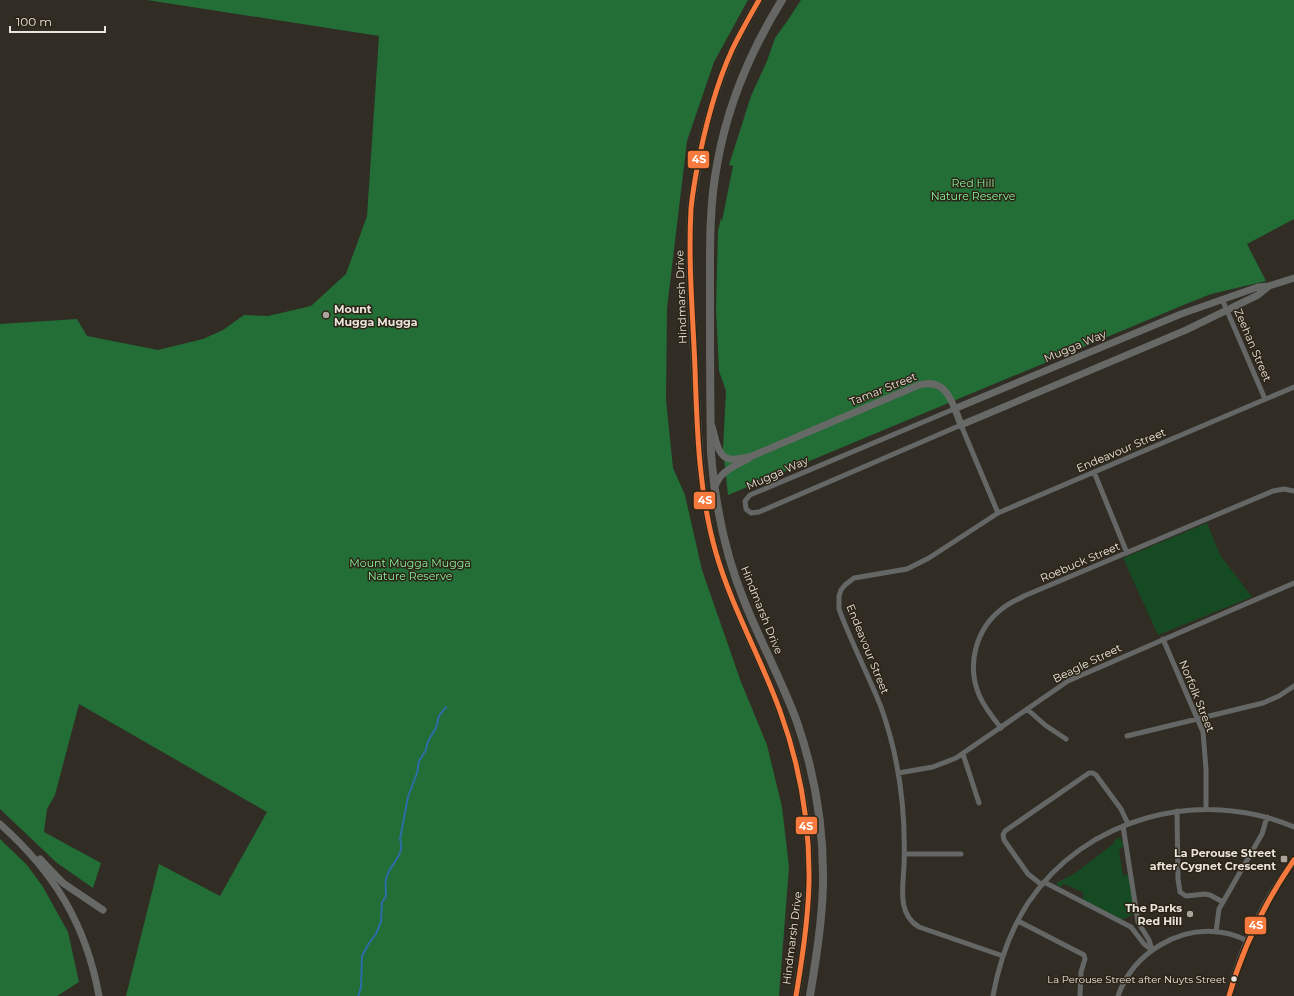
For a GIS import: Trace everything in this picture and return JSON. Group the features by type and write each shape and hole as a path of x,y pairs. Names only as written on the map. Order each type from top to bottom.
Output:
{"main road":[{"name":"Hindmarsh Drive","path":"759,0 731,52 716,91 704,132 691,208 690,264 698,438 704,502 716,551 731,597 785,724 796,762 803,801 808,843 809,882 806,924 796,996"},
{"name":"Hindmarsh Drive","path":"782,0 768,22 735,97 724,131 716,166 711,220 710,419 714,487 723,531 735,576 744,602 794,715 802,738 813,784 821,836 823,886 820,925 810,996"},
{"name":"Mugga Way","path":"954,409 1181,314 1258,287 1269,286 1294,278"},
{"name":"Mugga Way","path":"961,425 1186,330 1258,294 1269,286"},
{"name":"Tamar Street","path":"710,419 719,450 726,458 733,459 752,456 876,403 925,384 935,384 942,388 948,395 961,425"},
{"name":"Tamar Street","path":"714,487 722,474 743,463 752,456"},
{"path":"0,824 25,848 49,876 67,904 87,949 99,996"},
{"path":"25,848 45,863 63,883 103,910"},
{"path":"1229,996 1240,960 1248,941 1270,897 1294,860"}],"street":[{"name":"Zeehan Street","path":"1222,299 1265,399"},
{"name":"Endeavour Street","path":"1003,956 922,928 910,920 906,914 903,906 905,854 903,804 891,737 871,683 839,609 839,596 845,585 854,578 907,569 928,558 998,513 1294,387"},
{"name":"Mugga Way","path":"954,409 750,495 745,501 746,509 752,513 759,512 961,425"},
{"name":"Tamar Street","path":"961,425 998,513"},
{"path":"1094,472 1127,553"},
{"name":"Roebuck Street","path":"1001,728 989,713 980,698 974,679 974,664 979,637 986,625 1002,609 1024,596 1273,492 1284,489 1294,491"},
{"name":"Beagle Street","path":"898,773 940,765 963,754 1068,681 1294,583"},
{"name":"Norfolk Street","path":"1163,639 1203,732 1206,770 1206,809"},
{"path":"1127,736 1263,703 1279,696 1294,686"},
{"path":"1027,710 1045,725 1066,739"},
{"path":"963,754 978,803"},
{"path":"1089,773 1096,775 1121,810 1126,825 1138,922 1149,940 1152,950 1144,944 1131,927 1043,884 1028,874 1004,840 1003,835 1005,831 1089,773"},
{"path":"993,996 997,975 1003,956 1018,921 1029,902 1061,865 1101,836 1126,825 1156,815 1177,811 1206,809 1241,812 1267,817 1294,827"},
{"path":"1177,811 1178,879 1180,892 1186,896 1205,894 1210,895 1223,902"},
{"path":"1216,932 1218,912 1262,834 1267,817"},
{"path":"905,854 961,854"},
{"path":"1018,921 1084,955 1085,959 1081,972 1080,996"},
{"path":"1118,996 1128,975 1136,965 1152,950 1166,941 1195,932 1231,934 1248,941"}],"green space":[{"name":"Mount Mugga Mugga Nature Reserve","path":"147,0 748,0 714,62 687,141 667,308 666,400 673,468 685,495 702,570 741,682 767,745 782,807 789,867 779,996 126,996 159,864 220,896 267,812 79,704 55,795 47,809 44,832 101,863 93,888 57,863 0,809 0,324 77,319 87,336 158,350 203,339 223,330 244,315 268,316 311,306 346,274 367,216 379,36"},
{"name":"Red Hill Nature Reserve","path":"801,0 1294,0 1294,219 1247,244 1266,281 1211,294 728,495 723,449 726,391 719,371 716,309 718,231 721,218 722,221 733,166 729,165 751,96 767,61 775,38"},
{"path":"1207,523 1220,555 1252,597 1158,635 1123,558"},
{"path":"1120,837 1124,846 1119,850 1123,876 1128,874 1134,907 1132,915 1124,919 1120,919 1083,900 1083,892 1062,883 1063,885 1060,887 1056,884 1074,874"},
{"path":"0,839 27,865 43,887 68,932 79,982 57,996 0,996"}],"waterway":[{"path":"358,996 361,987 362,956 376,934 381,922 382,902 386,897 387,874 401,851 400,839 408,797 417,773 419,761 436,728 439,716 446,707"}],"transit line":[{"name":"4S","path":"759,0 732,50 715,95 702,142 691,209 691,289 700,462 702,485 710,531 730,593 780,711 793,753 806,818 809,883 806,926 796,996"},
{"name":"4S","path":"1229,996 1241,960 1256,925 1283,876 1294,860"}],"place":[{"name":"Mount Mugga Mugga","path":"326,315"},
{"name":"La Perouse Street after Cygnet Crescent","path":"1284,859"},
{"name":"The Parks Red Hill","path":"1190,914"},
{"name":"La Perouse Street after Nuyts Street","path":"1234,979"}]}
